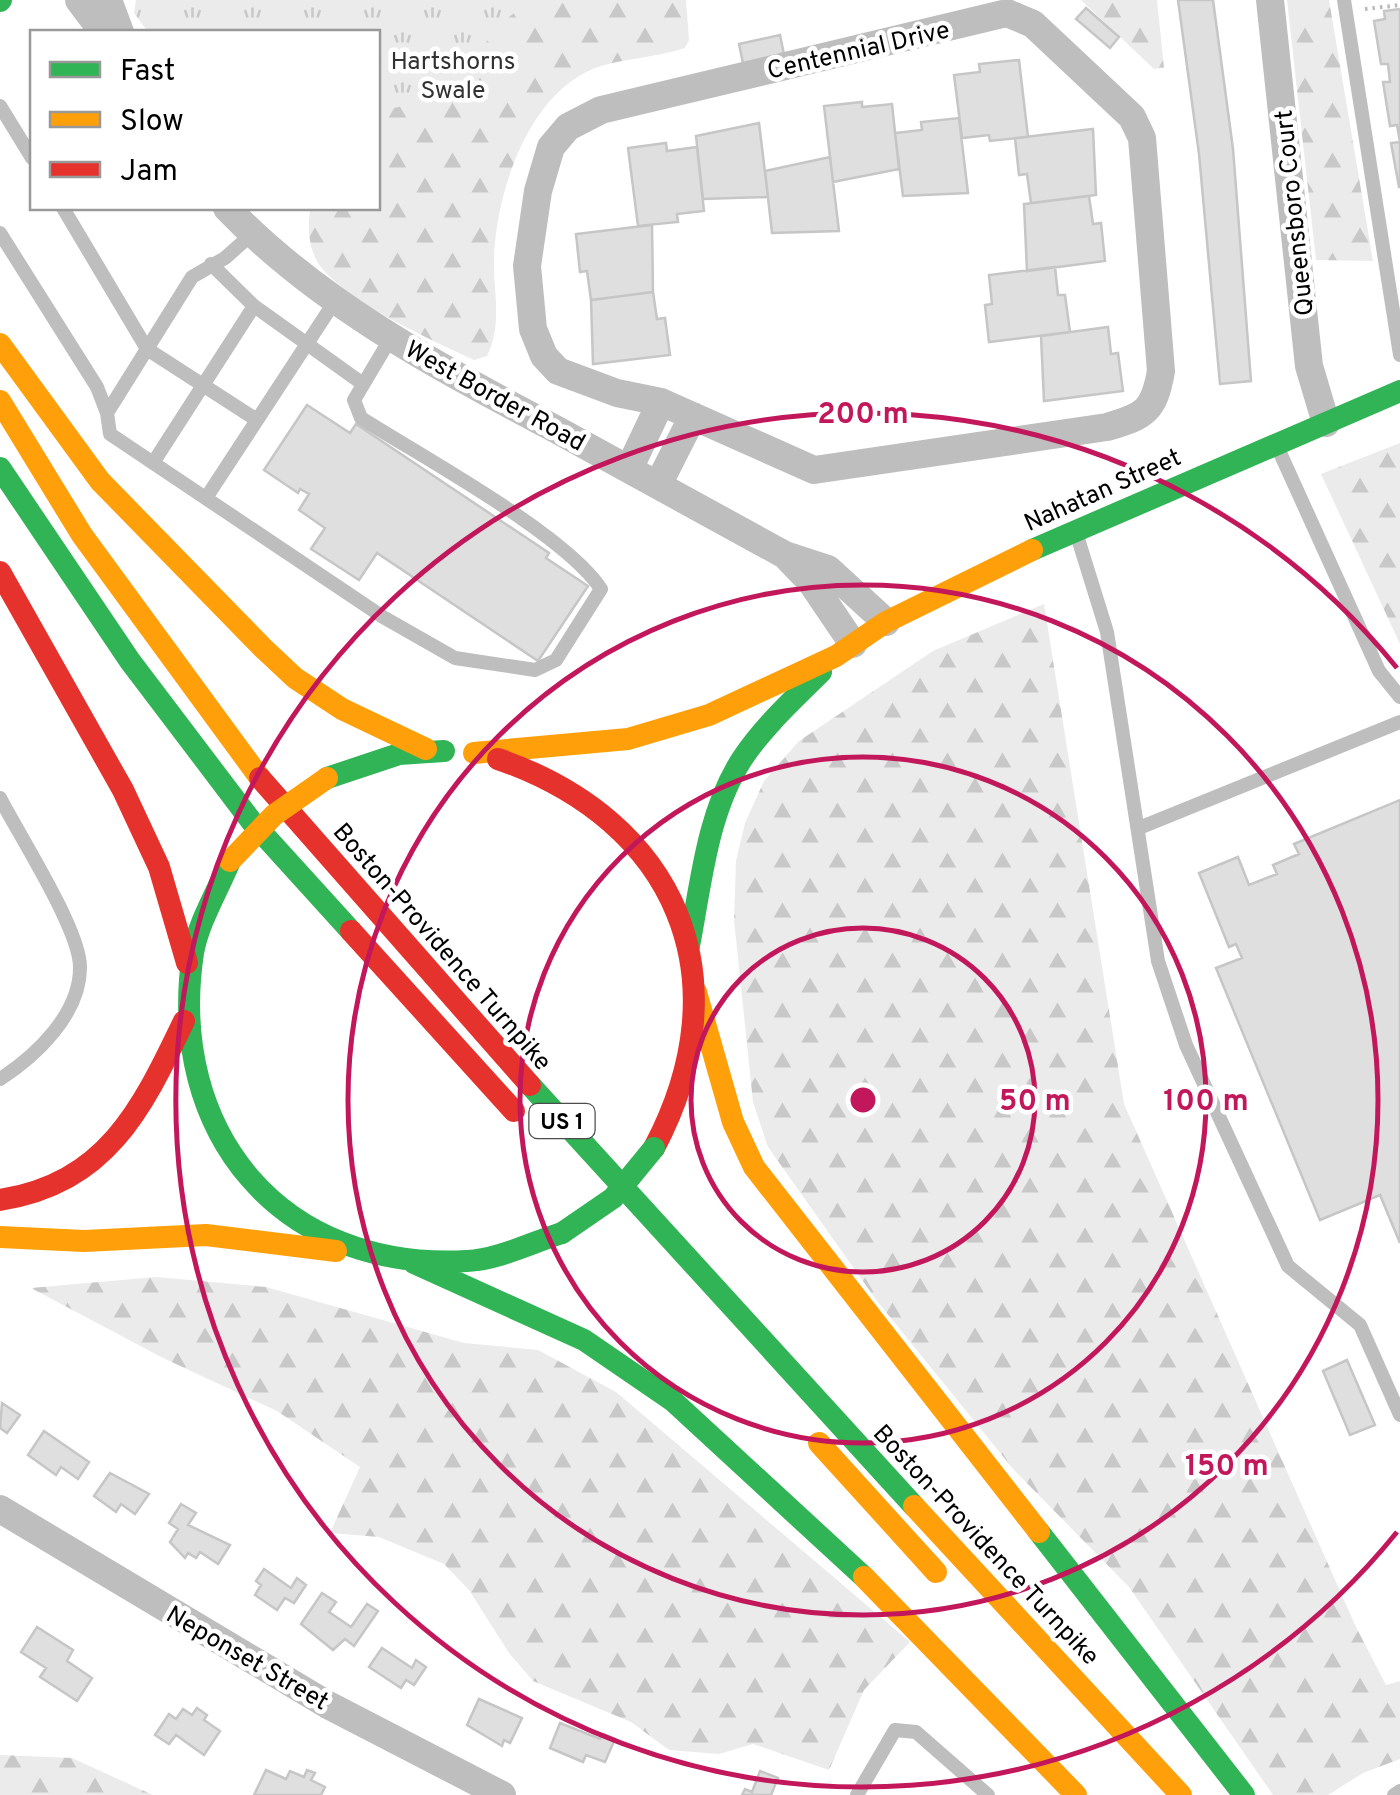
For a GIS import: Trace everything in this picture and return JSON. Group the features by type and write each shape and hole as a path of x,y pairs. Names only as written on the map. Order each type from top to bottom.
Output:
{"main road":[{"path":"0,344 100,482 273,658 342,709 426,749"},
{"name":"Nahatan Street","path":"474,753 596,743 664,730 709,715 845,650 886,622 1075,528 1400,392"},
{"name":"Boston-Providence Turnpike","path":"0,400 82,535 268,789 650,1219 1181,1795"},
{"name":"US 1","path":"0,468 130,661 252,822 527,1126"},
{"path":"0,572 152,851 187,963"},
{"name":"Nahatan Street","path":"689,946 715,818 729,781 753,741 845,650"},
{"path":"367,1254 315,1233 286,1214 232,1159 200,1100 184,1021 187,963 197,924 245,842 306,789 327,778 356,766 426,749 474,753 527,766 569,786 624,828 649,858 674,902 689,946 696,992 734,1122 754,1168 1244,1795"},
{"path":"414,1263 498,1258 562,1233 613,1198 654,1148 687,1076 696,992"},
{"path":"0,1200 60,1184 96,1164 146,1102 184,1021"},
{"path":"583,1186 620,1226"},
{"path":"0,1237 84,1241 206,1235 367,1254 414,1263 584,1340 673,1401 831,1544 1076,1795"},
{"path":"804,1427 949,1586"}],"street":[{"path":"79,0 102,30"},
{"path":"108,0 119,30"},
{"name":"Queensboro Court","path":"1270,0 1309,366 1326,424"},
{"name":"Centennial Drive","path":"1007,13 1033,24 1132,118 1142,138 1160,371 1156,396 1141,417 1107,426 814,470 692,416 661,402 617,392 558,371 544,356 532,330 527,266 538,191 551,146 568,127 601,110 1007,13"},
{"name":"West Border Road","path":"229,210 252,234 336,301 392,336 785,555"},
{"path":"629,469 661,402"},
{"path":"658,486 692,416"},
{"path":"785,555 828,569 886,622"},
{"path":"785,555 811,582 845,650"},
{"name":"Neponset Street","path":"0,1508 328,1704 502,1795"}],"lane":[{"path":"1344,0 1400,355"},
{"path":"0,106 30,155"},
{"path":"65,210 147,349 257,420"},
{"path":"0,233 97,388 107,412 110,434 383,617 455,658 535,670 556,660 602,589 591,573 548,539 362,418 354,400 392,336"},
{"path":"107,412 192,277 252,234"},
{"path":"211,264 254,306 363,384"},
{"path":"206,498 336,301"},
{"path":"153,463 254,306"},
{"path":"1276,444 1379,671 1400,697"},
{"path":"1075,528 1107,632 1158,960 1194,1062 1288,1266 1360,1325 1400,1415"},
{"path":"1139,828 1400,722"},
{"path":"0,798 67,924 80,968 70,1005 50,1038 0,1078"},
{"path":"858,1795 895,1730 916,1732 988,1795"}],"path":[{"path":"1360,9 1400,5"}],"green space":[{"name":"Hartshorns Swale","path":"136,0 557,0 380,206 380,30 147,30 134,13"},
{"path":"536,0 686,0 689,40 685,48 601,66 576,78 536,119 510,174 496,231 496,320 492,344 487,356 474,360 392,320 334,281 314,254 310,215 311,210 380,210 380,110 412,104 437,93 456,79 514,13"},
{"path":"1081,0 1157,0 1164,68 1154,69"},
{"path":"1287,0 1329,0 1373,261 1316,260"},
{"path":"1400,443 1400,644 1321,474"},
{"path":"1044,604 1124,1104 1356,1627 1386,1685 1400,1681 1400,1759 1363,1773 1328,1795 1273,1795 1129,1587 1014,1470 877,1301 768,1147 753,1102 734,920 736,861 745,823 764,781 799,741 933,651"},
{"path":"156,1277 266,1287 464,1343 538,1350 616,1392 910,1642 864,1690 829,1770 753,1744 719,1754 669,1750 631,1722 533,1681 509,1653 469,1590 444,1564 379,1537 330,1533 360,1467 277,1411 163,1358 31,1288"},
{"path":"0,1755 72,1758 153,1795 0,1795"}],"building":[{"path":"1178,0 1213,0 1233,149 1251,381 1220,384 1199,154"},
{"path":"1086,8 1119,37 1110,48 1076,19"},
{"path":"1400,9 1400,142 1397,125 1390,126 1383,82 1390,82 1388,64 1381,64 1374,21 1385,19 1384,11"},
{"path":"780,35 785,59 744,68 739,44"},
{"path":"1019,60 1028,137 990,141 989,135 962,138 954,75 980,72 979,64"},
{"path":"862,102 862,107 892,104 899,169 833,182 824,106"},
{"path":"959,118 968,193 903,196 895,133 922,130 921,122"},
{"path":"759,123 768,197 703,199 696,136"},
{"path":"1093,129 1096,195 1031,203 1027,174 1019,175 1015,138"},
{"path":"1400,142 1400,187 1399,187 1391,143"},
{"path":"666,143 667,151 697,147 704,211 677,214 678,222 638,226 628,148"},
{"path":"830,157 839,231 772,233 765,171"},
{"path":"1089,196 1093,224 1101,223 1105,261 1027,271 1024,204"},
{"path":"652,225 653,292 591,300 587,271 580,272 576,234"},
{"path":"1055,267 1058,295 1065,295 1070,332 989,342 985,305 992,304 989,275"},
{"path":"653,292 657,319 665,318 670,355 593,364 591,300"},
{"path":"1108,327 1111,354 1118,353 1123,391 1044,401 1041,336"},
{"path":"307,405 350,433 356,424 549,553 546,558 588,586 538,661 377,553 359,580 311,549 325,528 299,510 309,494 300,489 298,493 264,470"},
{"path":"1400,800 1400,1243 1380,1195 1320,1220 1216,968 1242,958 1236,944 1229,947 1199,873 1238,857 1249,885 1277,874 1273,865 1299,854 1294,844"},
{"path":"1347,1360 1375,1425 1350,1435 1323,1371"},
{"path":"2,1403 20,1415 7,1433 0,1428"},
{"path":"44,1431 89,1462 78,1479 61,1467 56,1475 28,1455"},
{"path":"110,1473 149,1494 135,1514 121,1504 116,1512 94,1496"},
{"path":"181,1504 196,1513 188,1525 230,1545 218,1564 200,1552 196,1558 188,1553 185,1558 170,1542 178,1529 169,1523"},
{"path":"264,1569 291,1588 297,1578 306,1585 294,1603 285,1598 277,1610 255,1595 261,1585 256,1581"},
{"path":"322,1593 336,1602 329,1612 351,1627 367,1604 378,1611 354,1646 345,1639 333,1650 301,1624"},
{"path":"37,1627 73,1650 67,1661 92,1678 77,1701 40,1677 46,1668 21,1652"},
{"path":"382,1648 412,1668 416,1660 426,1667 414,1685 406,1680 401,1688 369,1667"},
{"path":"479,1699 522,1718 510,1743 504,1740 502,1746 467,1725"},
{"path":"197,1708 207,1715 204,1720 220,1731 204,1755 176,1735 169,1744 155,1735 169,1714 176,1719 183,1709 192,1715"},
{"path":"560,1723 600,1739 603,1734 615,1739 605,1762 586,1755 583,1762 550,1748"},
{"path":"266,1770 286,1779 290,1771 304,1777 307,1770 315,1773 311,1780 325,1787 321,1795 254,1795"},
{"path":"760,1771 778,1778 771,1795 742,1795 745,1789 752,1792"}],"traffic: fast":[{"path":"1032,550 1400,391"},
{"path":"0,468 130,661 252,822 351,931"},
{"path":"689,946 707,850 730,780 760,735 821,672"},
{"path":"327,778 399,754 444,751"},
{"path":"230,861 193,953 189,1018 198,1079 219,1132 250,1179 292,1216 342,1243 401,1258 479,1260 562,1233"},
{"path":"530,1085 914,1506"},
{"path":"562,1233 613,1198 654,1148"},
{"path":"414,1263 584,1340 673,1401 864,1577"},
{"path":"1039,1532 1244,1795"}],"traffic: slow":[{"path":"0,344 100,481 263,648 295,678 342,709 426,749"},
{"path":"0,401 82,535 260,778"},
{"path":"474,753 628,739 709,715 836,656 886,622 1032,550"},
{"path":"230,861 274,815 327,778"},
{"path":"696,992 733,1122 754,1167 1039,1532"},
{"path":"0,1237 84,1241 206,1235 336,1251"},
{"path":"819,1443 936,1572"},
{"path":"914,1506 1181,1795"},
{"path":"864,1577 1076,1795"}],"traffic: jam":[{"path":"0,572 123,790 159,867 187,963"},
{"path":"498,759 560,787 611,822 650,865 677,913 691,967 693,1024 680,1085 654,1148"},
{"path":"260,778 530,1085"},
{"path":"351,931 514,1111"},
{"path":"0,1200 67,1178 116,1138 152,1085 184,1021"}]}
